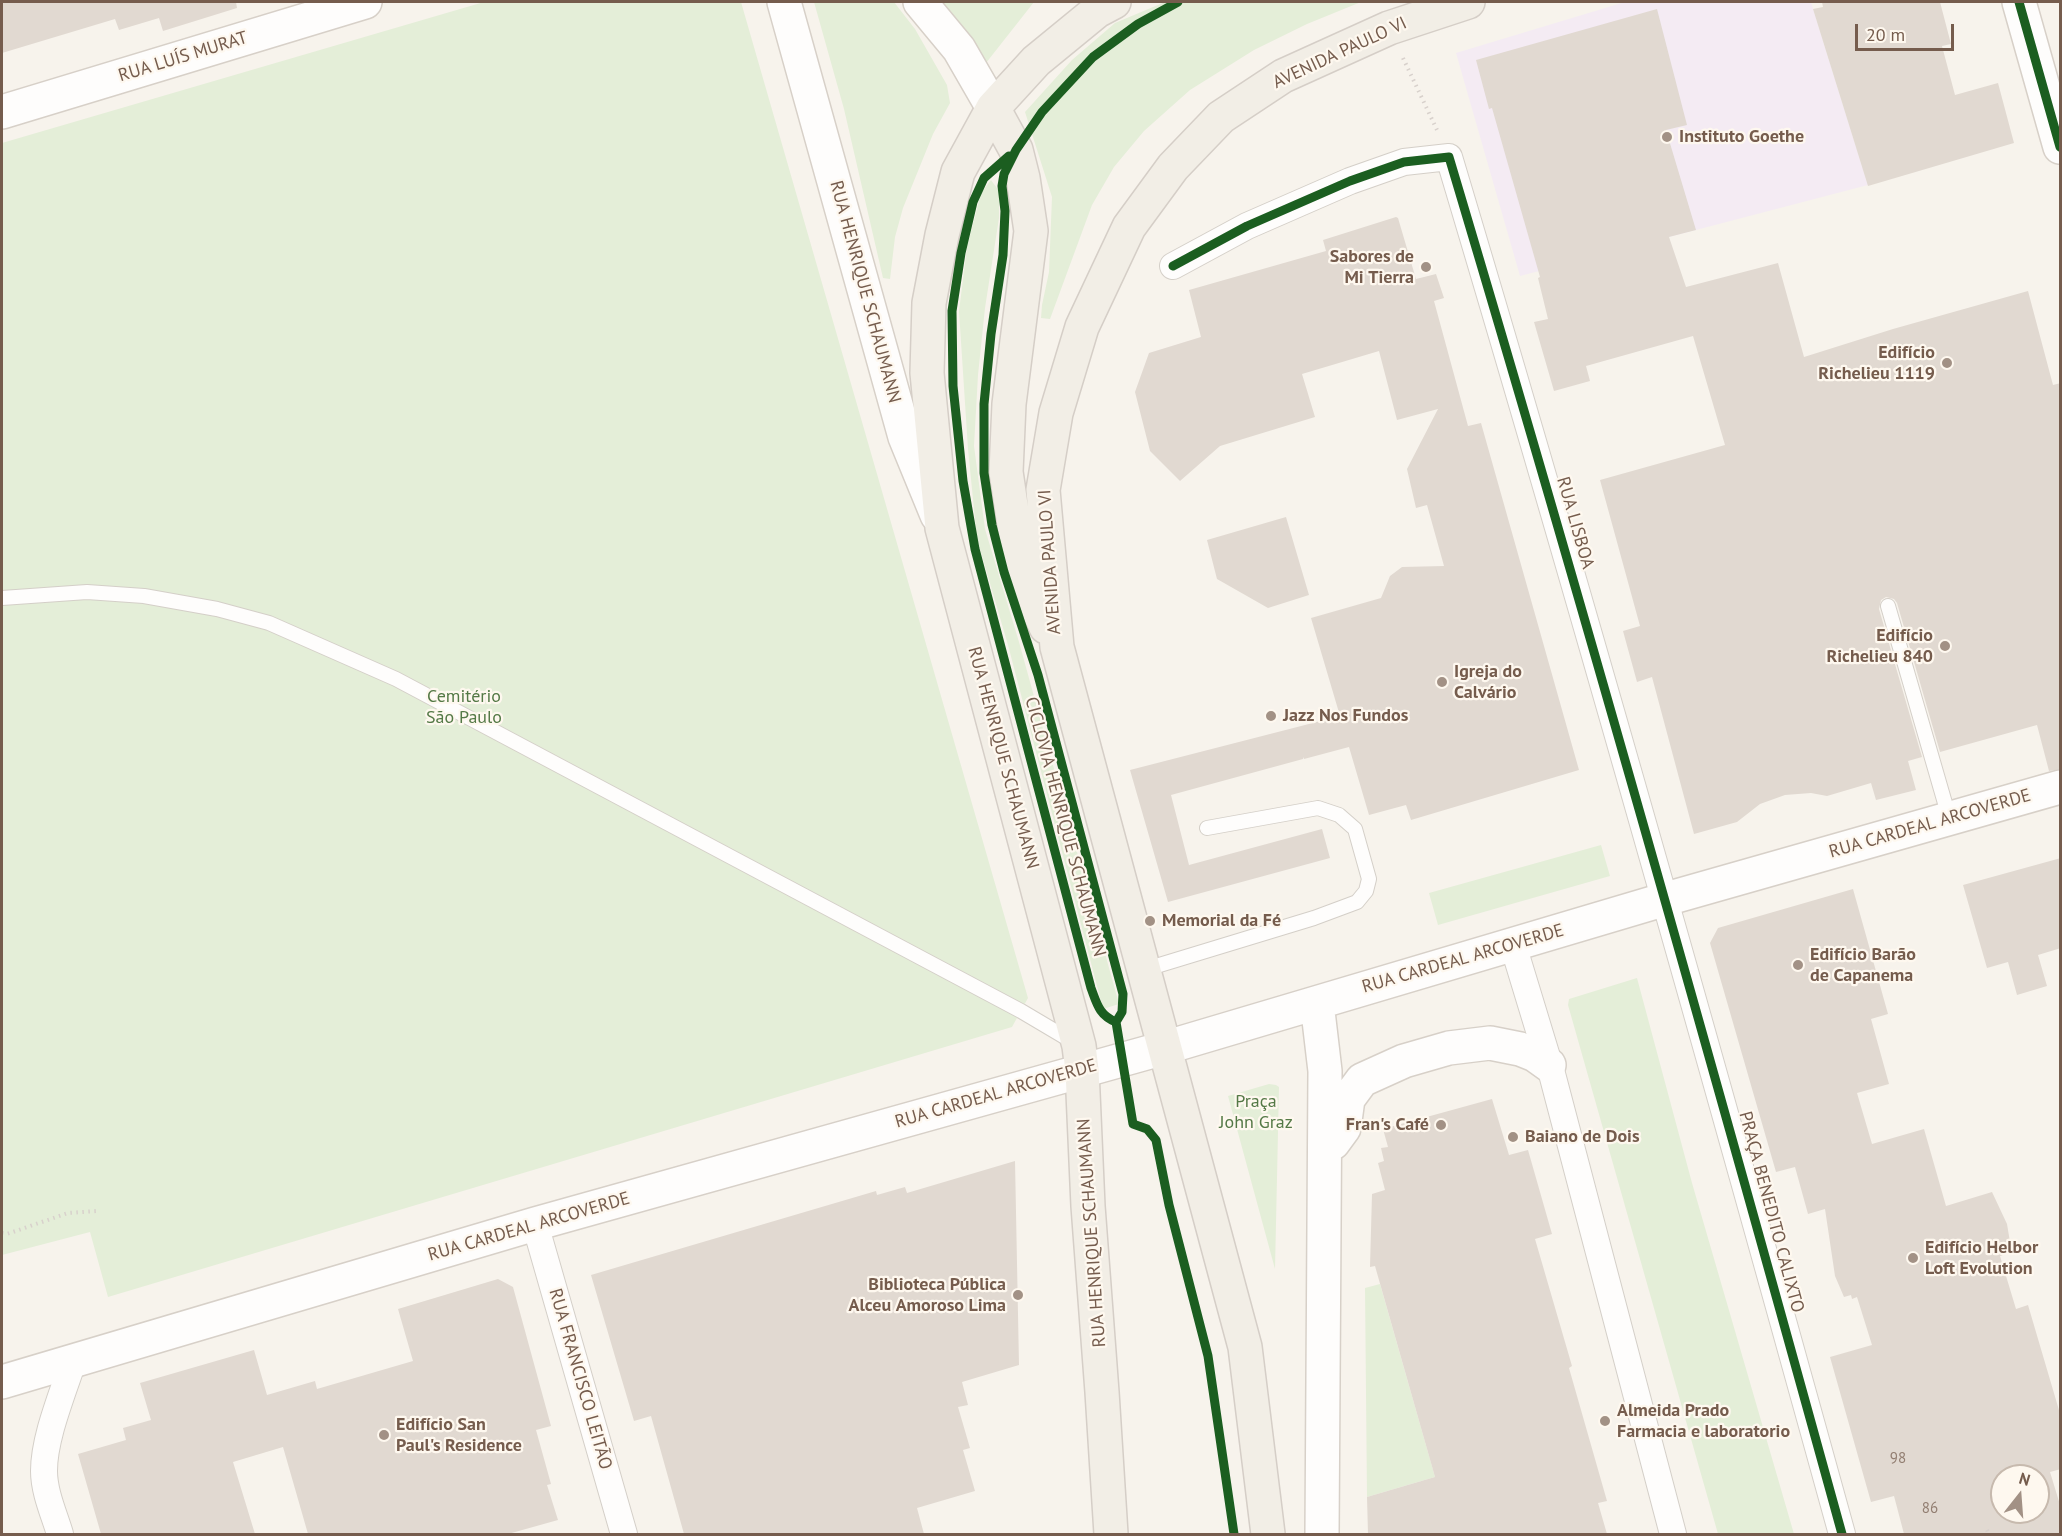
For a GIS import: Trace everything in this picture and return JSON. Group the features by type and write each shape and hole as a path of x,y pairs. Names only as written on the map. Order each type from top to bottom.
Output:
{"main road":[{"name":"RUA LUÍS MURAT","path":"2,112 365,2"},
{"name":"RUA HENRIQUE SCHAUMANN","path":"784,2 905,436 942,528 1081,1058 1088,1206 1111,1534"},
{"path":"920,2 959,50 993,108 1016,150 1023,178 1031,231 1009,404 1006,472 1016,538 1033,600 1057,647 1245,1347 1268,1534"},
{"path":"942,528 927,373 929,303 942,235 958,172 993,108 1036,61 1097,11 1114,2"},
{"name":"AVENIDA PAULO VI","path":"1057,647 1043,490 1056,413 1082,327 1129,227 1173,167 1221,117 1283,76 1389,28 1468,2"},
{"path":"2019,2 2061,147"},
{"name":"RUA CARDEAL ARCOVERDE","path":"2,1382 536,1224 1081,1058 1164,1048 1666,899 2061,787"},
{"path":"1317,1003 1324,1071 1325,1154 1322,1534"},
{"path":"1325,1154 1344,1128 1348,1099 1362,1080 1404,1061 1449,1048 1490,1043 1520,1049 1550,1065"}],"street":[{"path":"1173,266 1247,226 1350,181 1404,162 1449,157"},
{"name":"RUA LISBOA","path":"1449,157 1524,406 1666,899"},
{"name":"PRAÇA BENEDITO CALIXTO","path":"1666,899 1842,1534"},
{"path":"1513,945 1550,1065 1673,1534"},
{"name":"RUA FRANCISCO LEITÃO","path":"536,1224 624,1534"},
{"path":"60,1534 46,1490 44,1471 46,1448 73,1361"}],"lane":[{"path":"2,598 87,592 144,596 217,609 269,623 396,679 1000,1000 1081,1058"},
{"path":"1888,606 1949,817"},
{"path":"1143,970 1314,918 1357,902 1366,891 1369,879 1355,829 1339,814 1318,808 1208,828"}],"path":[{"path":"1389,28 1449,157"},
{"path":"2,1233 7,1234 68,1213 97,1211"}],"shaded area":[{"name":"Instituto Goethe","path":"1625,2 1811,2 1868,185 1520,276 1456,53"}],"green space":[{"name":"Cemitério São Paulo","path":"484,2 741,2 1028,998 1012,1027 108,1297 90,1232 2,1255 2,143"},
{"path":"814,2 894,2 915,29 947,85 950,103 933,134 903,208 895,237 890,279 883,278 844,109"},
{"path":"936,2 1034,2 986,63"},
{"path":"1165,2 1361,2 1307,24 1254,50 1190,90 1144,131 1114,167 1092,205 1050,319 1041,318 1049,272 1052,197 1025,112 1072,60 1115,23"},
{"path":"991,180 999,191 999,218 985,308 974,446 985,529 1019,642 1119,1004 1103,1009 1008,645 977,539 968,449 959,311 967,247 981,193"},
{"path":"1601,845 1610,876 1438,925 1429,893"},
{"path":"1637,978 1692,1183 1794,1534 1718,1534 1568,1005 1569,999"},
{"name":"Praça John Graz","path":"1269,1084 1279,1087 1275,1269 1228,1096"},
{"path":"1380,1284 1435,1477 1367,1497 1365,1288"}],"building":[{"path":"2,2 236,2 237,8 163,31 159,18 119,30 115,19 2,53"},
{"path":"1822,2 1940,2 1951,44 1942,46 1955,95 1998,83 2014,143 1868,186 1813,9 1823,7"},
{"path":"1657,9 1687,125 1666,130 1696,230 1669,237 1686,287 1778,263 1804,357 2028,291 2053,385 2061,383 2061,769 2049,771 2037,725 1940,752 1897,603 1894,599 1886,597 1881,600 1879,609 1922,757 1908,761 1916,790 1876,800 1871,783 1827,796 1811,793 1785,795 1760,804 1737,822 1694,834 1652,677 1637,682 1623,631 1640,626 1600,480 1725,445 1693,336 1586,366 1590,381 1554,391 1534,322 1548,319 1538,278 1540,277 1476,60"},
{"path":"1396,217 1416,279 1436,274 1444,298 1434,301 1468,426 1481,423 1579,770 1411,820 1406,805 1369,815 1349,747 1304,759 1303,757 1303,759 1171,795 1189,865 1322,829 1330,858 1168,902 1130,770 1340,716 1311,618 1381,598 1390,576 1402,567 1444,566 1427,505 1416,508 1407,469 1438,409 1397,420 1379,351 1302,374 1315,417 1220,446 1180,481 1150,451 1135,392 1149,353 1201,337 1189,290 1326,251 1323,240"},
{"path":"1286,517 1309,595 1268,608 1217,579 1207,540"},
{"path":"2061,858 2061,948 2038,955 2047,986 2017,995 2008,962 1987,968 1963,885"},
{"path":"1853,889 1888,1014 1871,1019 1889,1084 1857,1093 1872,1144 1924,1129 1946,1206 1992,1192 2007,1224 2011,1248 2005,1249 2006,1254 2000,1256 2016,1309 2028,1305 2061,1417 2061,1469 2050,1472 2061,1508 2061,1534 1904,1534 1894,1496 1871,1502 1830,1357 1872,1345 1857,1297 1852,1299 1851,1295 1844,1297 1835,1276 1825,1209 1808,1214 1795,1167 1776,1172 1710,943 1718,928"},
{"path":"1492,1099 1509,1155 1528,1150 1552,1234 1535,1239 1572,1366 1569,1368 1607,1501 1598,1503 1607,1534 1368,1534 1367,1497 1435,1477 1375,1266 1370,1267 1372,1194 1385,1190 1378,1163 1384,1161 1381,1148 1388,1147 1383,1129"},
{"path":"1015,1161 1019,1365 962,1382 968,1405 958,1407 970,1448 963,1450 975,1491 917,1508 924,1534 684,1534 651,1416 634,1421 591,1275 876,1191 877,1195 905,1187 907,1193"},
{"path":"498,1279 513,1287 551,1426 536,1430 551,1484 547,1485 558,1520 508,1534 308,1534 283,1447 233,1462 255,1534 101,1534 78,1454 126,1440 123,1428 151,1420 140,1383 254,1350 267,1395 315,1381 317,1389 413,1361 398,1309"}],"cycle path":[{"name":"CICLOVIA HENRIQUE SCHAUMANN","path":"1178,2 1138,24 1093,57 1042,112 1016,150 1004,174 1002,186 1005,211 1003,255 991,334 984,404 984,473 992,525 1004,572 1038,675 1123,994 1122,1012 1116,1022 1133,1124 1147,1129 1156,1140 1169,1205 1208,1356 1234,1534"},
{"path":"2019,2 2060,147"},
{"name":"CICLOVIA HENRIQUE SCHAUMANN","path":"1009,156 984,178 973,202 961,253 952,311 953,386 963,481 975,549 1091,988 1102,1012 1116,1022"},
{"path":"1173,266 1247,226 1350,181 1404,162 1449,157 1649,845 1842,1534"}],"place":[{"name":"Instituto Goethe","path":"1667,137"},
{"name":"Sabores de Mi Tierra","path":"1426,267"},
{"name":"Edifício Richelieu 1119","path":"1947,363"},
{"name":"Edifício Richelieu 840","path":"1945,646"},
{"name":"Igreja do Calvário","path":"1442,682"},
{"name":"Jazz Nos Fundos","path":"1271,716"},
{"name":"Memorial da Fé","path":"1150,921"},
{"name":"Edifício Barão de Capanema","path":"1798,965"},
{"name":"Fran's Café","path":"1441,1125"},
{"name":"Baiano de Dois","path":"1513,1137"},
{"name":"Edifício Helbor Loft Evolution","path":"1913,1258"},
{"name":"Biblioteca Pública Alceu Amoroso Lima","path":"1018,1295"},
{"name":"Almeida Prado Farmacia e laboratorio","path":"1605,1421"},
{"name":"Edifício San Paul's Residence","path":"384,1435"}]}
